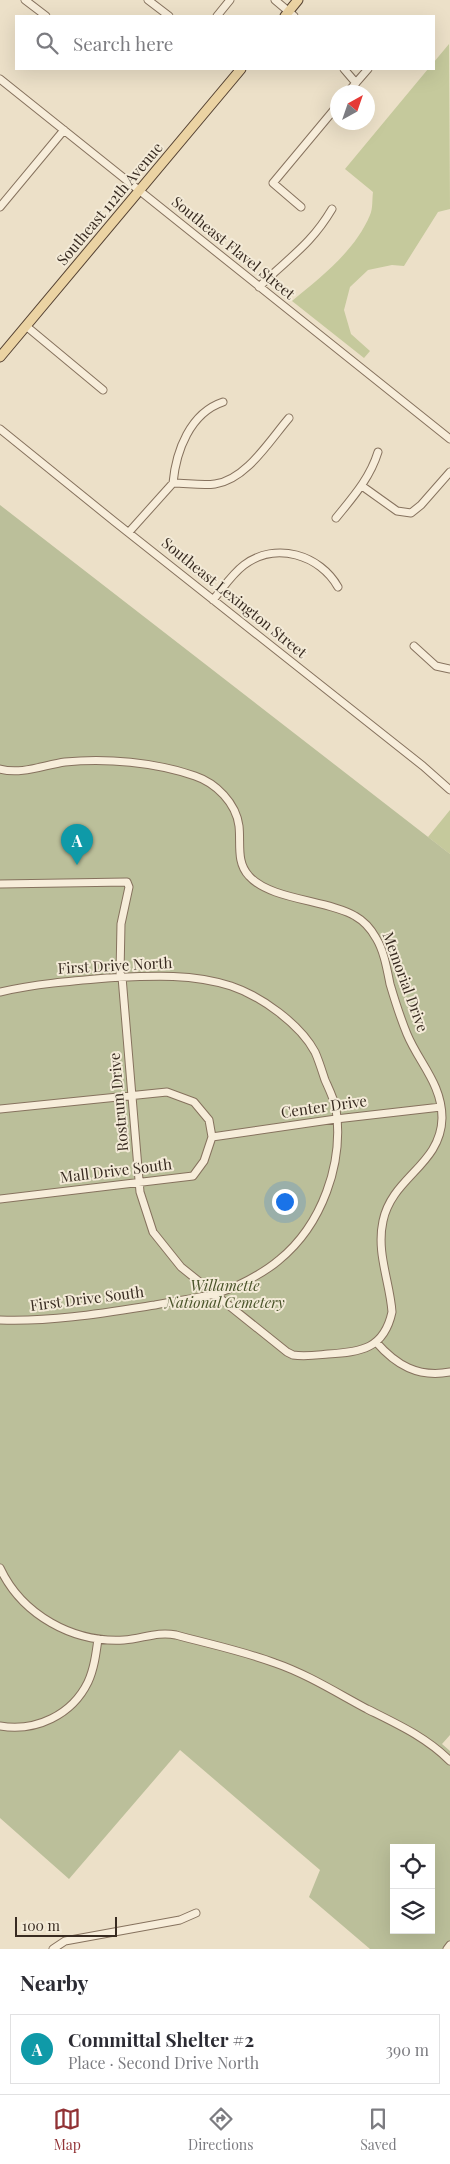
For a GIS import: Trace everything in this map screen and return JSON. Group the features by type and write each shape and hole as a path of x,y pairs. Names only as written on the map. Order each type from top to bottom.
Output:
{"main road":[{"path":"289,15 298,0"},
{"name":"Southeast 112th Avenue","path":"0,357 240,70"}],"street":[{"path":"25,0 45,15"},
{"path":"148,0 167,15"},
{"path":"218,15 230,0"},
{"path":"275,0 289,15"},
{"path":"345,70 356,82"},
{"path":"354,85 367,70"},
{"name":"Southeast Flavel Street","path":"0,79 450,439"},
{"path":"301,207 273,183 330,115"},
{"path":"0,207 64,130"},
{"path":"259,287 303,249 319,230 332,209"},
{"path":"26,326 103,390"},
{"path":"129,532 172,483 175,462 189,432 210,406 224,402"},
{"path":"172,483 214,485 234,478 248,467 289,418"},
{"name":"Southeast Lexington Street","path":"0,429 408,754 450,790"},
{"path":"336,518 362,486 378,452"},
{"path":"362,486 397,511 411,513 421,506 450,472"},
{"path":"213,600 244,565 261,556 279,554 289,553 306,557 325,570 338,587"},
{"path":"414,646 436,666 450,669"},
{"name":"Memorial Drive","path":"0,769 17,772 67,762 119,762 174,770 196,776 214,786 228,802 234,813 238,824 241,863 252,880 276,891 350,913 362,920 372,932 381,950 408,1036 434,1082 441,1107 441,1132 435,1147 428,1159 397,1191 386,1210 382,1222 381,1251 392,1312 386,1330 376,1342"},
{"name":"Rostrum Drive","path":"0,884 127,882 129,887 121,924 120,973 122,977 140,1192 153,1232 181,1267 214,1294"},
{"name":"First Drive North","path":"0,992 70,981 160,975 199,978 233,987 269,1005 297,1029 315,1052 336,1107 336,1119"},
{"path":"0,1109 167,1092 194,1102 209,1120 212,1137"},
{"name":"Center Drive","path":"212,1137 336,1119 441,1107"},
{"name":"First Drive South","path":"0,1320 25,1321 116,1311 214,1294 258,1274 279,1260 298,1241 317,1215 329,1186 337,1150 336,1119"},
{"name":"Mall Drive South","path":"0,1199 140,1184 193,1176 204,1161 212,1137"},
{"path":"214,1294 293,1355 353,1352 370,1347 376,1342 397,1363 411,1370 430,1374 450,1372"},
{"path":"0,1568 20,1598 47,1621 64,1630 98,1640 126,1640 165,1633 276,1663 409,1730 431,1744 450,1761"},
{"path":"0,1726 30,1727 61,1714 72,1705 89,1680 98,1640"},
{"path":"53,1949 65,1941 180,1920 196,1913"},
{"path":"447,1949 450,1945"}],"green space":[{"path":"449,44 450,209 438,212 404,266 392,265 368,270 350,287 344,310 351,334 370,351 364,358 292,301 346,252 364,228 372,207 373,192 345,169 427,70 435,70 435,61"},
{"name":"Willamette National Cemetery","path":"0,505 450,854 450,1735 442,1744 450,1751 450,1949 370,1949 309,1897 320,1870 180,1750 69,1879 0,1818"},
{"path":"450,810 450,854 428,837"}],"place":[{"name":"Committal Shelter #2","path":"77,865"}]}
